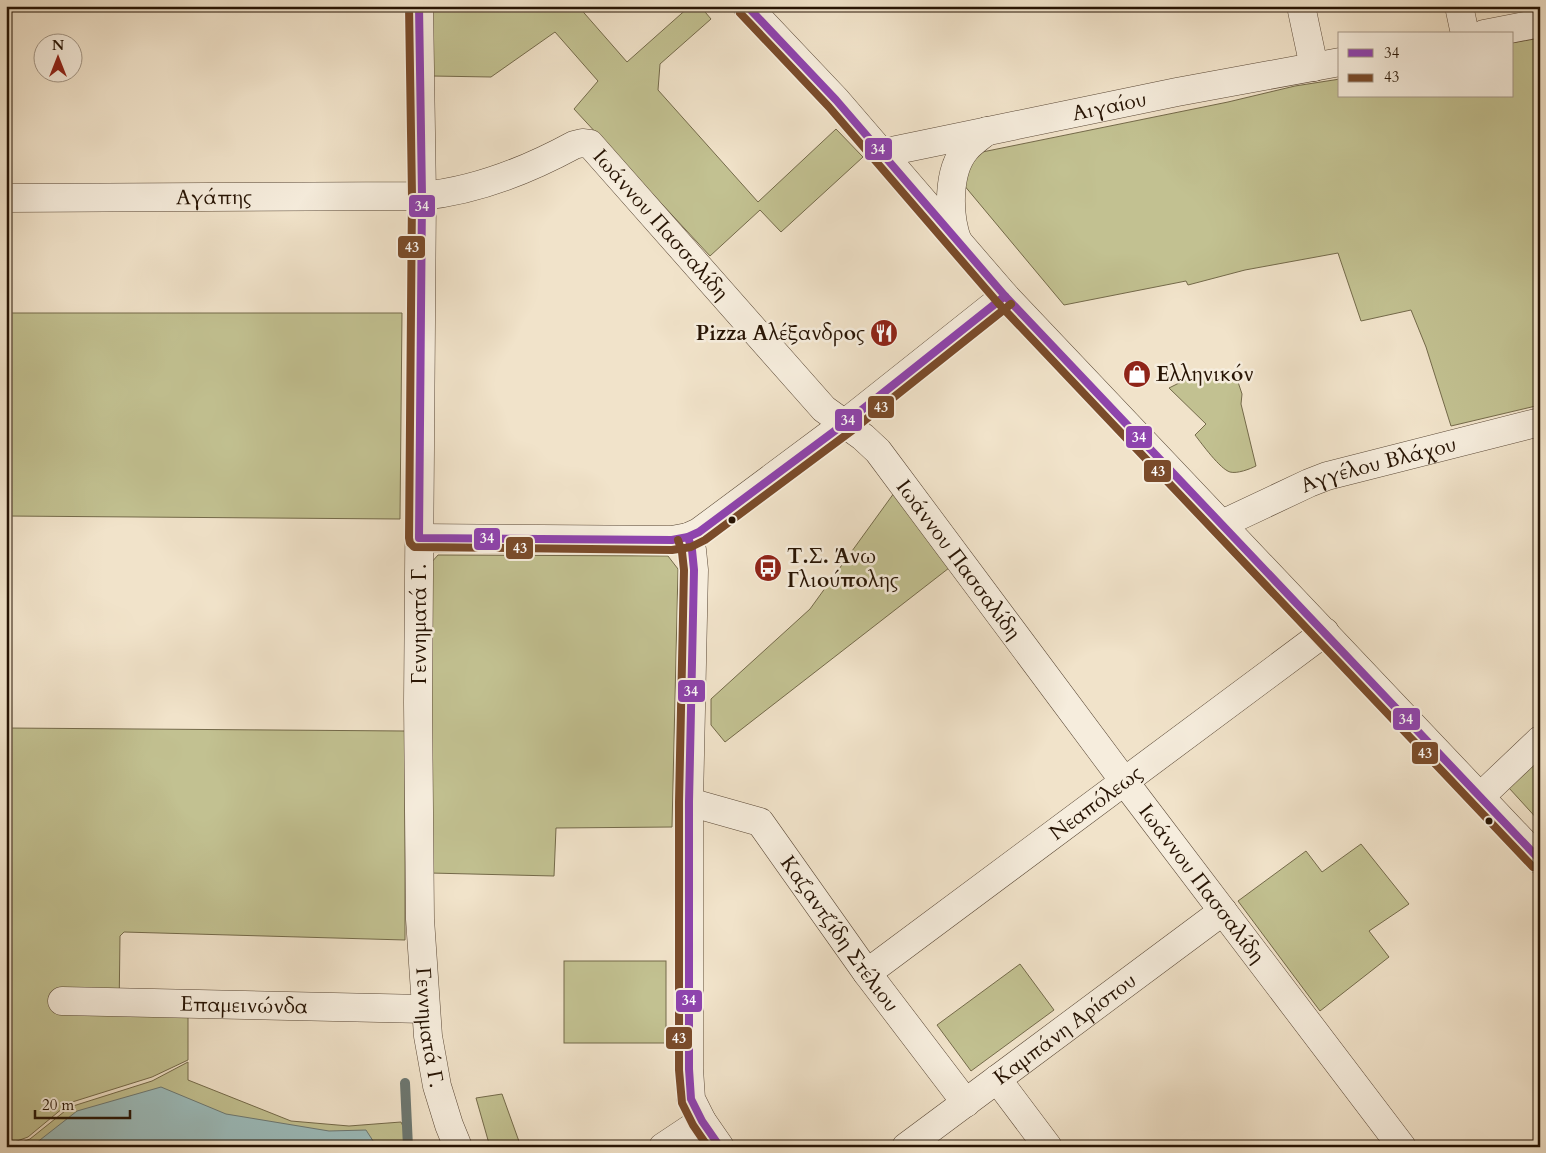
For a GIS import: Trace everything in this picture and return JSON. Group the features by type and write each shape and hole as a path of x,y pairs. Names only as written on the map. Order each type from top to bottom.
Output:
{"street":[{"name":"Γεννηματά Γ.","path":"420,6 422,196 419,538 420,911 425,1008 437,1086 458,1147"},
{"path":"747,6 836,100 1005,296 1540,860"},
{"path":"1301,6 1327,65"},
{"path":"1459,6 1465,32"},
{"path":"1494,32 1540,23"},
{"name":"Αιγαίου","path":"882,153 1177,92 1327,65"},
{"path":"959,243 953,229 952,217 952,189 955,173 965,150 987,131"},
{"name":"Ιωάννου Πασσαλίδη","path":"422,196 449,194 478,186 520,171 574,145 590,144 824,409 868,441 878,451 1124,781 1402,1147"},
{"name":"Αγάπης","path":"6,198 422,196"},
{"path":"419,538 672,540 688,537 699,532 844,424 1005,296"},
{"name":"Αγγέλου Βλάχου","path":"1222,524 1327,476 1540,422"},
{"path":"688,537 692,550 694,570 689,802 689,1070 691,1099 702,1122 720,1147"},
{"name":"Νεαπόλεως","path":"867,973 1325,632"},
{"path":"1480,797 1540,740"},
{"name":"Καζαντζίδη Στέλιου","path":"689,802 760,822 867,973 966,1102"},
{"name":"Καμπάνη Αρίστου","path":"906,1147 1223,911"},
{"name":"Επαμεινώνδα","path":"62,1001 425,1008"},
{"path":"997,1079 1048,1147"},
{"path":"663,1147 702,1122"}],"shaded area":[{"path":"432,6 578,6 627,62 690,6 700,6 711,19 660,64 658,90 758,202 836,129 863,157 781,232 760,210 710,256 574,109 598,81 555,32 491,77 432,76"},
{"path":"1540,38 1540,405 1451,426 1426,347 1411,310 1361,321 1338,253 1245,270 1188,285 1186,281 1064,305 943,160 1228,102 1295,86 1338,79 1338,98 1514,98 1514,43"},
{"path":"6,313 402,313 400,519 6,516"},
{"path":"1219,372 1230,373 1236,376 1242,394 1241,404 1256,466 1240,472 1226,470 1211,456 1195,435 1206,424 1169,388 1185,380"},
{"path":"894,493 949,568 725,742 711,725 711,699 810,609"},
{"path":"438,555 668,556 678,569 672,827 556,828 554,876 430,873 430,564"},
{"path":"6,728 405,731 405,940 124,932 120,936 119,1014 188,1013 188,1060 152,1077 69,1103 28,1137 6,1145"},
{"path":"1540,758 1540,822 1509,788"},
{"path":"1361,844 1409,904 1369,931 1389,957 1320,1011 1238,901 1306,851 1322,872"},
{"path":"564,961 666,961 666,1043 564,1043"},
{"path":"1020,964 1054,1010 971,1071 937,1025"},
{"path":"188,1062 188,1080 291,1121 349,1126 401,1122 413,1147 234,1147 184,1134 158,1147 9,1147 30,1139 70,1107 152,1081"},
{"path":"502,1094 521,1147 490,1147 476,1098"}],"water":[{"path":"161,1087 226,1114 329,1131 366,1130 377,1147 224,1147 134,1142 131,1147 31,1147 77,1111"}],"waterway":[{"path":"405,1083 408,1147"}],"transit line":[{"name":"43","path":"409,6 412,196 409,538 410,543 414,547 672,550 691,547 705,540 850,432 1011,304"},
{"name":"34","path":"419,6 422,196 419,538 672,540 688,537 699,532 844,424 1005,296"},
{"name":"34","path":"747,6 836,100 1005,296 1540,860"},
{"name":"43","path":"740,13 829,107 998,303 1533,867"},
{"name":"34","path":"688,537 692,550 694,570 689,802 689,1069 691,1099 702,1121 720,1147"},
{"name":"43","path":"678,540 682,552 684,570 679,802 679,1070 682,1103 693,1125 708,1147"}],"place":[{"name":"Pizza Αλέξανδρος","path":"884,333"},
{"name":"Ελληνικόν","path":"1137,374"},
{"name":"Τ.Σ. Άνω Γλιούπολης","path":"768,568"}]}
